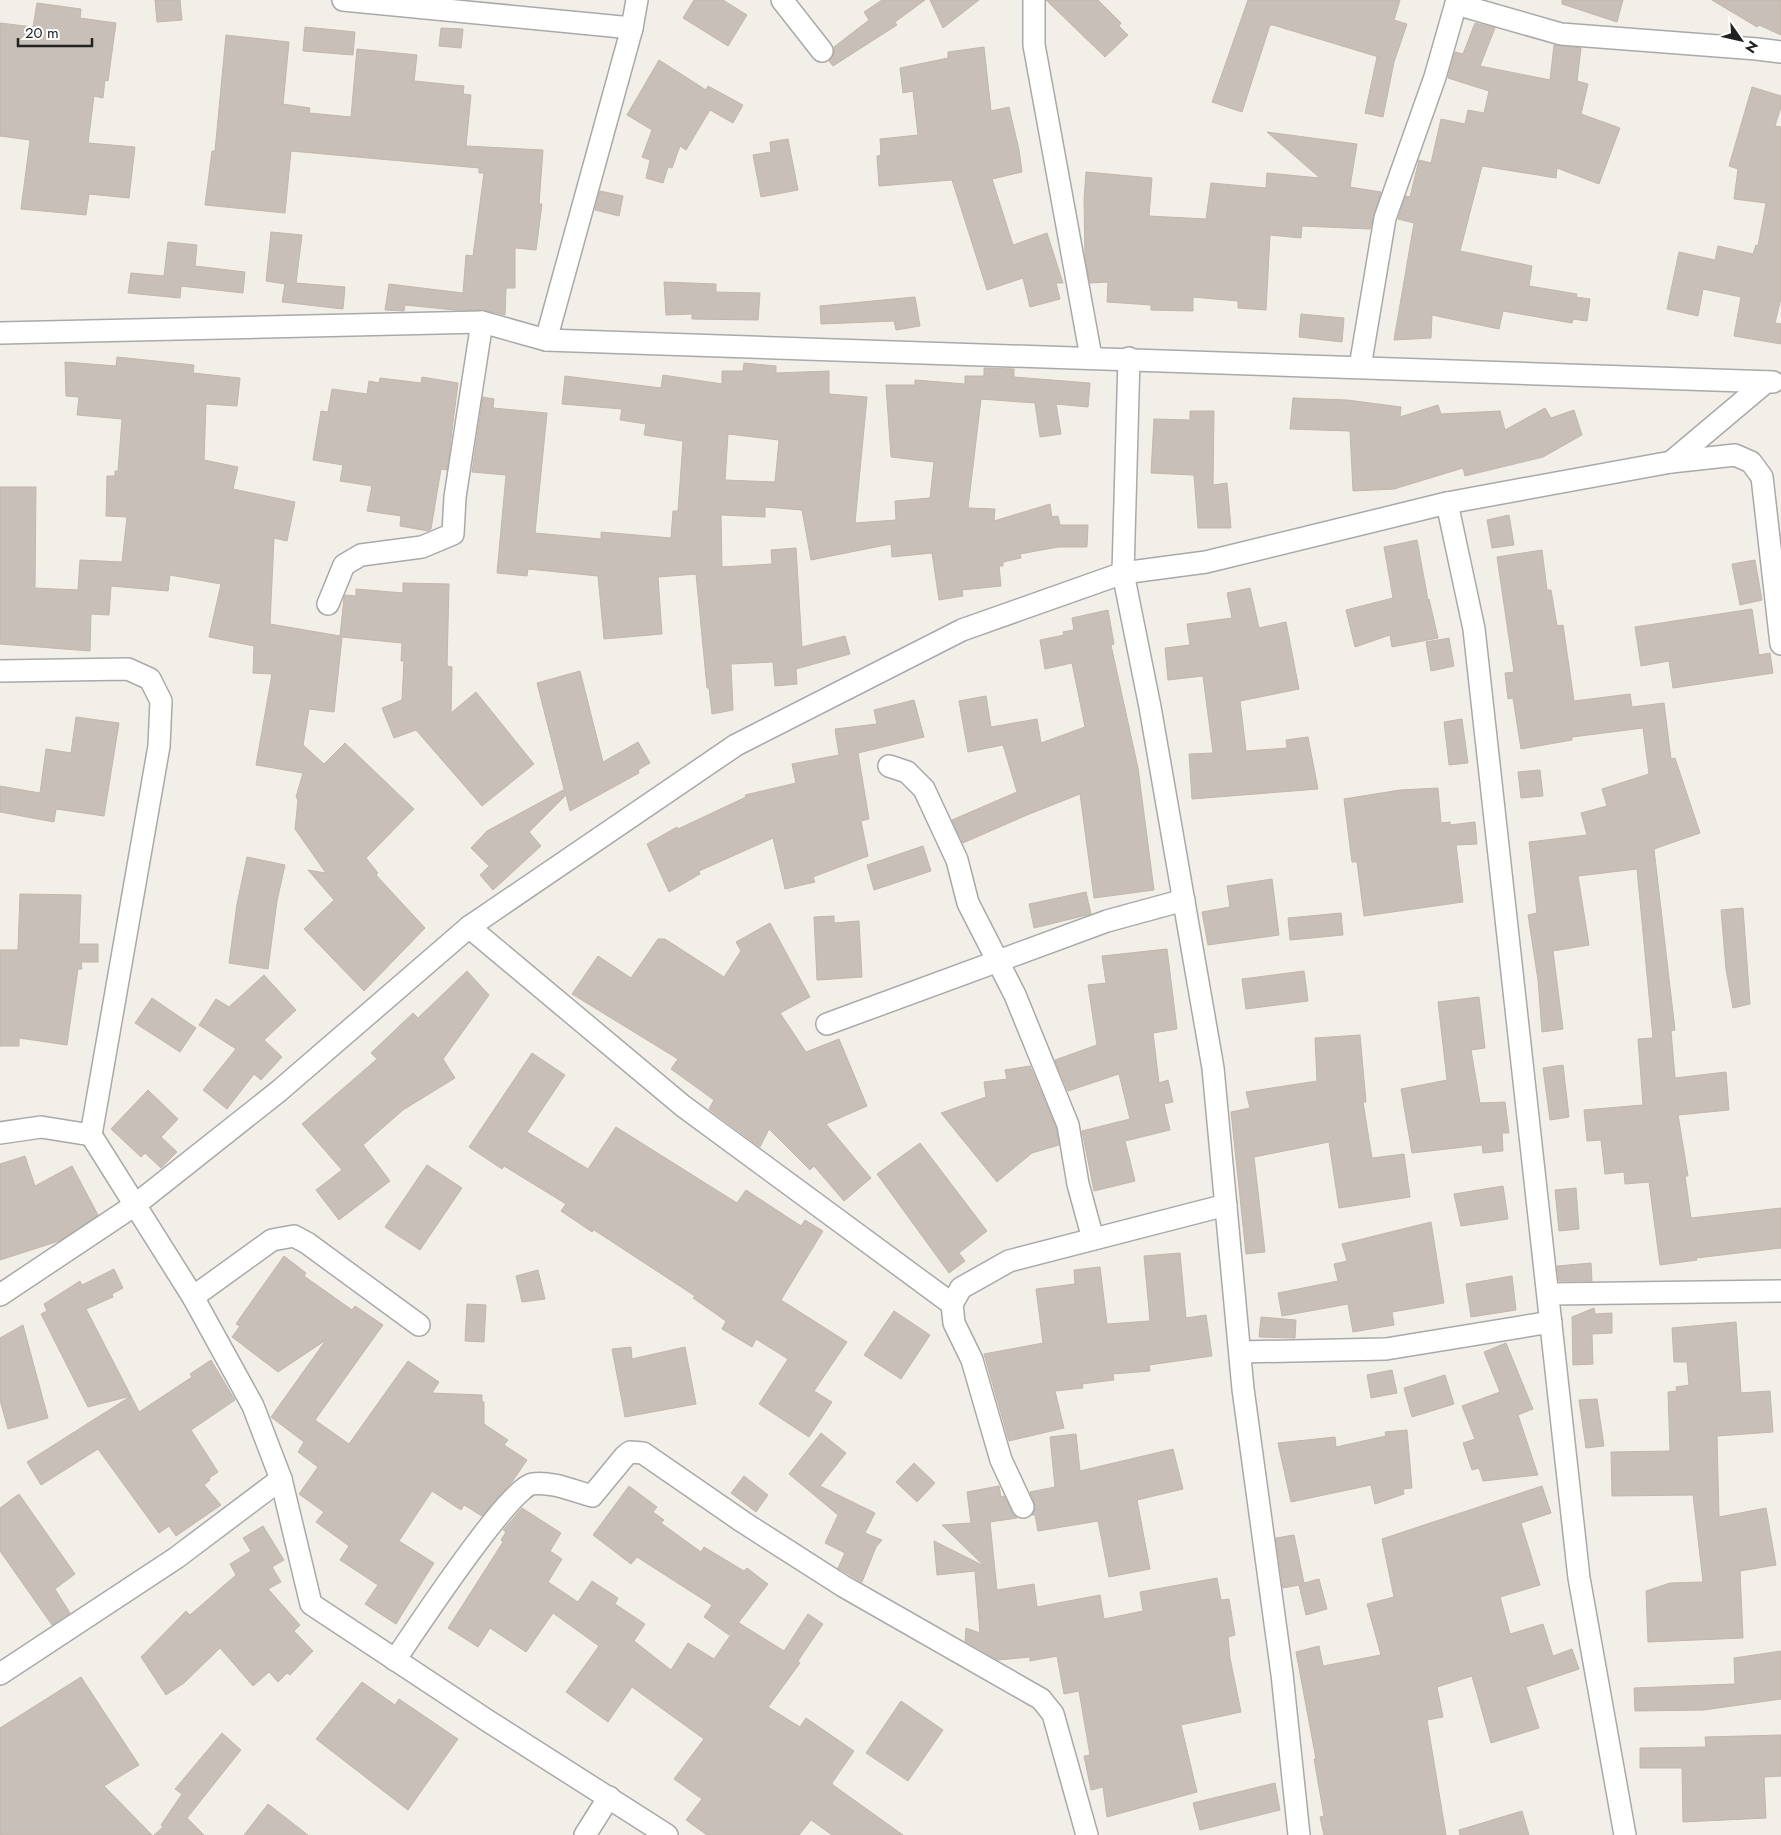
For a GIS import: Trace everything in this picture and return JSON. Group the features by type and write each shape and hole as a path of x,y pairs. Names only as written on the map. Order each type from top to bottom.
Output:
{"street":[{"path":"343,0 632,28"},
{"path":"546,340 632,28 637,0"},
{"path":"782,0 822,51"},
{"path":"1034,0 1034,45 1091,357"},
{"path":"1360,367 1385,218 1435,77 1457,2 1561,34 1757,48 1781,52"},
{"path":"0,333 482,322 546,340 1129,358 1774,382"},
{"path":"328,604 344,565 361,556 422,546 453,534 455,497 482,322"},
{"path":"1129,358 1123,573 1150,707 1213,1068 1240,1352 1282,1674 1299,1835"},
{"path":"1671,462 1774,382"},
{"path":"0,1295 135,1205 279,1091 469,927 736,745 962,630 1123,573 1206,562 1447,504 1671,462 1735,454 1751,462 1762,478 1781,644"},
{"path":"1447,504 1474,629 1579,1578 1625,1835"},
{"path":"0,671 128,669 150,679 161,701 158,746 91,1135 193,1297 254,1406 281,1479 311,1604 667,1835"},
{"path":"889,766 907,772 924,789 957,860 968,903 1015,995 1048,1081 1068,1126 1078,1184 1093,1239"},
{"path":"827,1024 1107,921 1184,900"},
{"path":"469,927 683,1106 952,1304"},
{"path":"0,1133 41,1127 91,1135"},
{"path":"1024,1507 1001,1460 972,1360 954,1323 952,1304 961,1288 1009,1261 1226,1205"},
{"path":"193,1297 272,1240 294,1236 307,1243 419,1325"},
{"path":"1548,1294 1781,1290"},
{"path":"1240,1352 1386,1349 1551,1322"},
{"path":"395,1660 484,1534 520,1490 531,1484 544,1484 592,1496 625,1456 630,1452 643,1453 743,1522 843,1586 1041,1699 1053,1714 1087,1835"},
{"path":"0,1674 176,1558 281,1479"},
{"path":"585,1835 610,1798"}],"building":[{"path":"155,0 180,0 182,20 157,22"},
{"path":"694,0 723,0 747,15 728,46 683,18"},
{"path":"882,0 925,0 895,22 897,25 833,66 829,61 834,55 834,47 869,20 864,12"},
{"path":"930,0 979,0 943,28"},
{"path":"1046,0 1098,0 1121,23 1119,26 1128,35 1105,57"},
{"path":"1248,0 1400,0 1394,20 1407,24 1394,62 1383,117 1365,113 1377,57 1382,58 1273,25 1270,25 1242,112 1212,102"},
{"path":"1562,0 1623,0 1617,22 1562,4"},
{"path":"1712,0 1781,0 1781,35 1759,25 1757,27"},
{"path":"37,3 81,9 80,18 116,23 108,81 105,80 103,98 94,96 88,143 135,147 129,198 89,194 86,215 21,209 30,140 0,136 0,23 33,27"},
{"path":"1475,23 1495,28 1480,66 1550,80 1554,45 1581,48 1577,81 1588,84 1581,114 1620,128 1599,184 1557,168 1556,178 1482,166 1460,251 1532,266 1529,286 1577,294 1576,297 1590,299 1587,321 1573,319 1572,323 1503,311 1499,329 1432,315 1431,338 1394,340 1414,223 1398,219 1406,196 1410,197 1419,160 1431,163 1441,119 1465,124 1468,110 1484,113 1489,91 1448,78 1455,52 1463,54"},
{"path":"305,27 355,32 353,55 303,51"},
{"path":"441,28 463,29 461,48 439,46"},
{"path":"226,35 289,42 283,104 310,108 309,113 351,117 357,49 417,55 414,81 464,86 463,94 471,95 466,146 543,150 539,204 542,204 536,250 515,248 515,288 506,288 505,315 483,310 455,310 405,305 404,311 385,310 389,284 463,293 466,255 473,256 484,173 479,173 479,168 291,151 285,213 205,205 212,151 215,151"},
{"path":"984,47 991,111 1009,107 1019,150 1022,172 992,179 1013,245 1047,233 1063,283 1056,283 1060,299 1030,307 1023,278 987,290 952,180 879,186 877,156 881,155 880,139 918,135 913,91 903,93 900,68 948,58 948,52"},
{"path":"659,60 706,90 708,86 743,105 733,123 710,110 686,150 680,146 672,168 668,167 663,183 646,178 650,160 642,157 652,130 627,115"},
{"path":"1752,87 1781,96 1781,107 1775,126 1781,127 1781,298 1775,323 1781,324 1781,344 1734,336 1741,297 1703,289 1698,316 1667,309 1679,252 1715,260 1718,246 1753,254 1756,245 1758,246 1766,203 1734,199 1738,169 1729,166"},
{"path":"1267,132 1357,144 1350,187 1381,192 1370,229 1302,226 1301,238 1270,235 1266,310 1238,308 1238,301 1193,297 1193,311 1151,310 1151,305 1107,302 1108,282 1090,283 1085,257 1084,200 1086,172 1152,178 1149,216 1206,219 1211,183 1266,188 1267,173 1320,178"},
{"path":"788,139 798,190 761,197 753,155 771,152 770,142"},
{"path":"600,191 623,196 619,216 595,210"},
{"path":"271,232 302,235 296,283 345,287 343,309 282,302 285,284 266,281"},
{"path":"168,242 197,245 195,266 245,272 243,293 181,286 180,298 128,293 131,273 164,276"},
{"path":"664,282 716,284 716,292 760,293 758,320 692,319 692,314 666,315"},
{"path":"915,297 920,326 896,330 894,321 821,324 820,306"},
{"path":"1301,314 1344,318 1342,342 1299,337"},
{"path":"117,357 194,365 193,373 240,378 237,406 206,404 204,460 238,467 233,489 295,502 287,541 274,538 270,624 340,636 345,595 356,596 356,589 403,593 403,583 449,584 447,666 452,667 451,713 476,692 534,764 482,806 416,730 394,738 382,708 402,700 404,661 401,661 402,643 342,637 334,712 309,709 303,745 324,764 345,743 414,809 366,858 378,873 376,875 425,928 364,991 304,929 334,900 308,870 326,873 295,829 298,800 296,797 303,773 256,765 272,674 253,673 254,646 209,637 221,584 170,575 168,591 111,586 109,615 91,614 90,651 0,644 0,487 36,487 35,588 78,590 80,560 122,562 127,517 106,516 107,476 115,476 115,471 118,471 122,419 77,415 79,397 66,396 65,362 116,366"},
{"path":"744,363 776,366 776,373 829,371 829,394 867,397 855,523 896,520 895,501 930,498 934,462 891,457 886,385 915,385 915,380 965,384 965,376 984,376 984,368 1014,369 1014,377 1090,383 1088,407 1056,404 1061,434 1040,437 1035,403 981,399 968,508 995,509 994,521 1050,504 1052,517 1058,516 1060,525 1088,525 1087,547 1058,547 1020,554 1021,558 1003,562 1003,566 999,566 1001,586 962,590 963,596 939,600 932,553 892,557 891,544 811,560 802,510 765,507 765,517 721,515 722,567 772,564 771,550 796,548 802,647 845,636 850,654 796,669 797,684 775,686 773,662 731,664 733,710 712,714 709,688 707,688 696,574 658,577 662,634 604,639 598,576 528,569 527,576 497,573 506,475 472,472 483,397 494,399 493,408 547,413 535,533 601,539 601,532 671,538 673,511 678,511 683,441 644,435 646,424 620,420 622,409 562,404 565,376 661,388 663,375 722,384 722,371 743,371","holes":["728,434 779,440 775,482 725,480"]},
{"path":"422,377 458,383 447,470 441,469 431,529 428,531 400,526 401,516 367,511 372,486 340,481 343,465 313,460 321,411 328,412 332,389 367,394 369,381 379,383 380,378 421,383"},
{"path":"1293,398 1347,400 1401,407 1400,417 1438,405 1441,414 1500,411 1505,430 1545,408 1551,418 1574,410 1582,435 1543,457 1465,476 1463,468 1394,489 1353,491 1350,431 1290,429"},
{"path":"1190,411 1214,411 1213,485 1227,483 1231,528 1198,528 1194,475 1151,473 1154,419 1190,420"},
{"path":"1509,515 1514,545 1492,548 1487,520"},
{"path":"1417,540 1428,600 1438,638 1392,647 1390,635 1355,647 1346,610 1393,598 1384,547"},
{"path":"1542,550 1547,590 1551,590 1557,626 1563,625 1574,701 1630,694 1632,707 1664,703 1671,759 1675,758 1700,833 1654,849 1675,1030 1671,1031 1675,1078 1726,1072 1729,1110 1678,1115 1688,1176 1685,1176 1691,1218 1781,1208 1781,1248 1696,1258 1697,1260 1660,1265 1649,1182 1625,1184 1624,1172 1605,1174 1601,1140 1587,1141 1584,1110 1643,1105 1638,1039 1653,1038 1637,869 1578,876 1589,945 1553,951 1563,1029 1542,1032 1538,980 1528,915 1537,913 1529,842 1587,835 1581,813 1607,806 1602,789 1649,774 1643,728 1572,737 1572,740 1521,749 1513,698 1508,699 1505,673 1514,672 1497,557"},
{"path":"1755,560 1762,600 1740,605 1732,564"},
{"path":"1250,588 1259,628 1286,622 1299,689 1240,701 1246,751 1287,748 1286,740 1308,737 1318,789 1192,799 1189,754 1213,753 1203,676 1168,680 1165,648 1190,645 1187,624 1232,618 1227,593"},
{"path":"1752,609 1759,655 1770,653 1773,673 1673,688 1669,661 1641,666 1635,627"},
{"path":"1108,610 1114,644 1111,645 1138,768 1154,890 1094,898 1080,794 963,843 952,820 1017,792 1003,745 968,752 959,701 986,696 991,727 1037,719 1041,743 1085,727 1072,663 1045,669 1040,640 1064,635 1063,632 1074,630 1072,618"},
{"path":"1449,638 1454,666 1431,671 1426,642"},
{"path":"580,671 603,762 638,742 650,763 638,770 639,773 570,811 566,795 529,832 541,846 493,890 480,875 489,866 471,848 487,831 563,790 565,793 537,683"},
{"path":"914,700 924,737 858,753 869,819 861,821 868,856 813,877 815,882 785,889 773,838 699,871 700,874 669,892 647,844 677,827 678,829 746,797 745,795 796,783 792,764 839,755 835,729 877,724 874,710"},
{"path":"76,717 119,723 104,816 56,809 54,822 0,812 0,786 40,793 46,749 71,753"},
{"path":"1462,719 1468,763 1449,765 1444,722"},
{"path":"1540,770 1543,796 1521,798 1518,772"},
{"path":"1438,788 1441,823 1450,822 1450,825 1475,822 1477,844 1456,845 1463,902 1364,916 1357,862 1352,862 1344,799 1400,790"},
{"path":"923,846 931,871 874,890 867,865"},
{"path":"247,857 285,865 277,901 268,969 229,963 237,904"},
{"path":"1272,879 1279,935 1208,945 1202,912 1230,907 1227,886"},
{"path":"1086,892 1091,914 1034,928 1029,904"},
{"path":"20,894 81,895 79,944 98,944 98,962 81,962 82,969 78,969 67,1045 19,1038 19,1046 0,1046 0,950 18,950"},
{"path":"1743,908 1750,1004 1733,1008 1726,969 1721,910"},
{"path":"1341,913 1343,935 1290,940 1288,918"},
{"path":"834,916 834,923 859,921 862,977 817,980 814,917"},
{"path":"770,923 810,997 780,1013 806,1052 839,1039 867,1106 826,1124 871,1178 844,1201 814,1166 810,1170 769,1129 760,1147 709,1109 714,1100 671,1069 678,1059 572,994 598,956 631,978 658,939 665,939 724,977 741,951 736,942"},
{"path":"1167,949 1177,1029 1153,1033 1159,1083 1168,1080 1173,1102 1164,1104 1170,1130 1125,1141 1135,1181 1094,1191 1082,1131 1130,1119 1119,1074 1068,1091 1055,1060 1097,1045 1088,985 1106,983 1102,956"},
{"path":"467,971 489,995 443,1059 455,1078 403,1110 363,1145 390,1181 339,1220 316,1190 342,1170 302,1124 377,1059 371,1053 413,1013 418,1018"},
{"path":"1304,971 1308,1001 1246,1009 1242,979"},
{"path":"264,975 296,1010 264,1040 282,1057 261,1080 254,1074 227,1109 203,1090 236,1049 199,1025 216,999 229,1007"},
{"path":"1479,997 1485,1048 1471,1050 1480,1103 1505,1102 1509,1133 1502,1133 1503,1151 1483,1153 1482,1145 1412,1153 1401,1089 1447,1080 1438,1002"},
{"path":"152,998 196,1028 180,1052 135,1023"},
{"path":"1360,1035 1366,1102 1363,1102 1372,1158 1404,1154 1410,1197 1339,1208 1329,1142 1254,1157 1265,1252 1246,1254 1231,1112 1250,1108 1246,1092 1317,1081 1315,1038"},
{"path":"532,1053 565,1075 527,1132 588,1169 616,1127 737,1203 746,1190 801,1226 805,1220 823,1231 781,1300 847,1342 814,1391 832,1402 809,1437 759,1404 788,1359 756,1339 752,1347 722,1329 726,1321 693,1298 695,1296 594,1230 592,1232 561,1211 566,1204 504,1166 502,1169 469,1147"},
{"path":"1563,1065 1569,1117 1550,1120 1543,1068"},
{"path":"1030,1066 1056,1128 1059,1145 1032,1153 997,1182 941,1113 986,1097 984,1082 1007,1079 1005,1070"},
{"path":"148,1090 178,1119 161,1137 177,1152 161,1168 145,1153 141,1157 111,1129"},
{"path":"920,1143 987,1231 959,1253 965,1261 949,1273 877,1174"},
{"path":"25,1156 35,1186 72,1166 98,1215 59,1241 0,1260 0,1164"},
{"path":"427,1165 462,1188 420,1250 385,1227"},
{"path":"1503,1186 1508,1219 1461,1226 1454,1194"},
{"path":"1576,1188 1579,1229 1559,1231 1555,1190"},
{"path":"1431,1222 1444,1303 1392,1312 1394,1325 1353,1332 1348,1304 1282,1316 1278,1293 1338,1281 1334,1264 1347,1261 1342,1244"},
{"path":"1180,1253 1186,1318 1206,1315 1212,1356 1149,1365 1150,1371 1113,1374 1114,1380 1082,1384 1083,1388 1055,1391 1064,1428 1009,1441 984,1354 1043,1343 1036,1289 1075,1284 1074,1270 1100,1267 1107,1324 1150,1321 1144,1256"},
{"path":"284,1256 306,1273 304,1276 352,1310 355,1306 383,1325 315,1420 349,1444 408,1361 439,1382 432,1393 482,1395 482,1402 484,1402 484,1424 508,1440 504,1445 527,1460 512,1482 482,1516 464,1505 461,1510 432,1491 399,1541 434,1563 396,1624 365,1604 378,1585 340,1560 349,1546 316,1522 324,1512 299,1494 318,1467 298,1452 304,1442 271,1417 326,1340 278,1372 232,1337 240,1326 236,1324"},
{"path":"1591,1263 1592,1281 1559,1281 1557,1266"},
{"path":"114,1269 123,1288 112,1294 113,1297 86,1309 131,1396 88,1407 41,1314 47,1311 44,1304 80,1281 82,1285"},
{"path":"538,1270 545,1299 522,1302 516,1276"},
{"path":"1512,1276 1516,1310 1471,1317 1466,1284"},
{"path":"467,1304 486,1305 484,1342 465,1341"},
{"path":"1594,1308 1595,1314 1612,1313 1612,1333 1592,1334 1593,1364 1573,1365 1572,1317"},
{"path":"894,1311 930,1335 901,1379 864,1355"},
{"path":"1261,1317 1296,1320 1295,1338 1259,1337"},
{"path":"1736,1322 1741,1393 1770,1391 1773,1432 1717,1436 1719,1517 1766,1508 1776,1565 1740,1571 1743,1638 1648,1642 1646,1591 1670,1583 1703,1582 1693,1495 1612,1496 1611,1452 1670,1451 1668,1392 1677,1391 1676,1387 1689,1385 1687,1362 1674,1362 1672,1328"},
{"path":"23,1325 48,1418 8,1429 0,1400 0,1338"},
{"path":"1506,1343 1533,1409 1518,1415 1538,1475 1483,1481 1479,1468 1472,1470 1463,1443 1475,1439 1462,1406 1500,1392 1484,1352"},
{"path":"631,1347 632,1359 685,1347 696,1404 625,1417 612,1349"},
{"path":"211,1360 235,1400 191,1430 218,1472 209,1478 210,1480 204,1485 221,1505 176,1536 169,1526 159,1533 98,1449 41,1485 27,1462 131,1396 139,1412 192,1377 190,1374"},
{"path":"1392,1370 1397,1393 1371,1398 1367,1375"},
{"path":"1445,1375 1454,1404 1412,1417 1404,1388"},
{"path":"1597,1399 1604,1446 1586,1448 1579,1400"},
{"path":"1407,1430 1412,1488 1403,1489 1404,1494 1375,1504 1371,1485 1291,1502 1278,1443 1335,1437 1336,1447 1386,1436 1385,1432"},
{"path":"821,1433 846,1453 820,1486 875,1513 865,1533 882,1540 876,1547 862,1582 838,1568 845,1553 825,1543 838,1515 789,1474"},
{"path":"1076,1434 1080,1471 1173,1449 1183,1489 1137,1500 1150,1569 1109,1577 1098,1521 1038,1531 1035,1515 1032,1515 1035,1509 1030,1492 1055,1487 1050,1437"},
{"path":"914,1463 935,1483 917,1502 896,1482"},
{"path":"744,1476 768,1495 756,1512 731,1493"},
{"path":"629,1486 657,1507 653,1512 664,1520 661,1523 701,1552 704,1547 744,1571 747,1568 768,1584 729,1635 704,1617 712,1605 637,1557 631,1564 593,1535"},
{"path":"999,1486 1001,1497 1004,1496 1017,1518 990,1522 997,1590 1034,1584 1037,1607 1100,1595 1104,1619 1143,1611 1140,1592 1217,1578 1221,1600 1229,1599 1235,1635 1228,1637 1230,1658 1241,1712 1181,1725 1197,1792 1107,1817 1103,1787 1091,1790 1084,1756 1090,1755 1079,1691 1064,1694 1057,1656 1030,1661 1030,1657 998,1660 965,1641 966,1628 980,1633 975,1571 937,1575 934,1541 984,1566 942,1525 971,1523 967,1492"},
{"path":"1542,1486 1551,1513 1521,1523 1540,1585 1500,1597 1510,1634 1543,1624 1553,1656 1572,1649 1579,1669 1526,1687 1539,1728 1491,1743 1472,1676 1437,1687 1443,1717 1427,1720 1446,1835 1324,1835 1320,1817 1324,1816 1314,1759 1316,1759 1296,1652 1319,1646 1323,1666 1381,1655 1367,1604 1394,1597 1382,1539"},
{"path":"19,1494 75,1574 55,1589 70,1613 52,1625 0,1551 0,1508"},
{"path":"522,1508 561,1533 550,1551 562,1559 548,1582 578,1602 592,1581 618,1598 615,1604 645,1624 634,1641 671,1670 688,1643 714,1659 739,1623 784,1651 808,1614 823,1624 798,1661 800,1663 768,1707 800,1727 806,1718 854,1751 832,1783 833,1785 903,1835 832,1835 811,1820 799,1835 707,1835 686,1820 702,1799 674,1779 704,1739 632,1687 608,1722 566,1692 599,1646 553,1613 526,1652 490,1628 478,1647 448,1628 503,1542 501,1540 506,1532 503,1530"},
{"path":"263,1526 284,1560 272,1567 281,1582 268,1589 300,1625 294,1631 313,1651 290,1675 287,1673 278,1682 269,1672 253,1686 220,1648 184,1683 166,1695 141,1657 186,1611 190,1615 236,1575 230,1564 251,1551 243,1538"},
{"path":"1294,1535 1304,1583 1319,1579 1327,1609 1306,1615 1299,1585 1283,1588 1276,1538"},
{"path":"1781,1651 1781,1699 1704,1710 1635,1711 1634,1688 1735,1684 1734,1658"},
{"path":"81,1677 139,1765 104,1786 152,1835 0,1835 0,1728"},
{"path":"362,1682 395,1705 399,1699 458,1739 408,1810 316,1739"},
{"path":"901,1701 943,1730 908,1781 866,1753"},
{"path":"222,1733 241,1750 187,1818 204,1835 154,1835 163,1827 161,1825 182,1794 175,1789"},
{"path":"1781,1735 1781,1776 1764,1777 1766,1818 1683,1822 1682,1768 1640,1768 1640,1748 1706,1747 1705,1737"},
{"path":"1275,1783 1280,1810 1200,1830 1193,1803"},
{"path":"268,1804 308,1835 244,1835"},
{"path":"1522,1811 1529,1835 1460,1835 1459,1830"}]}
